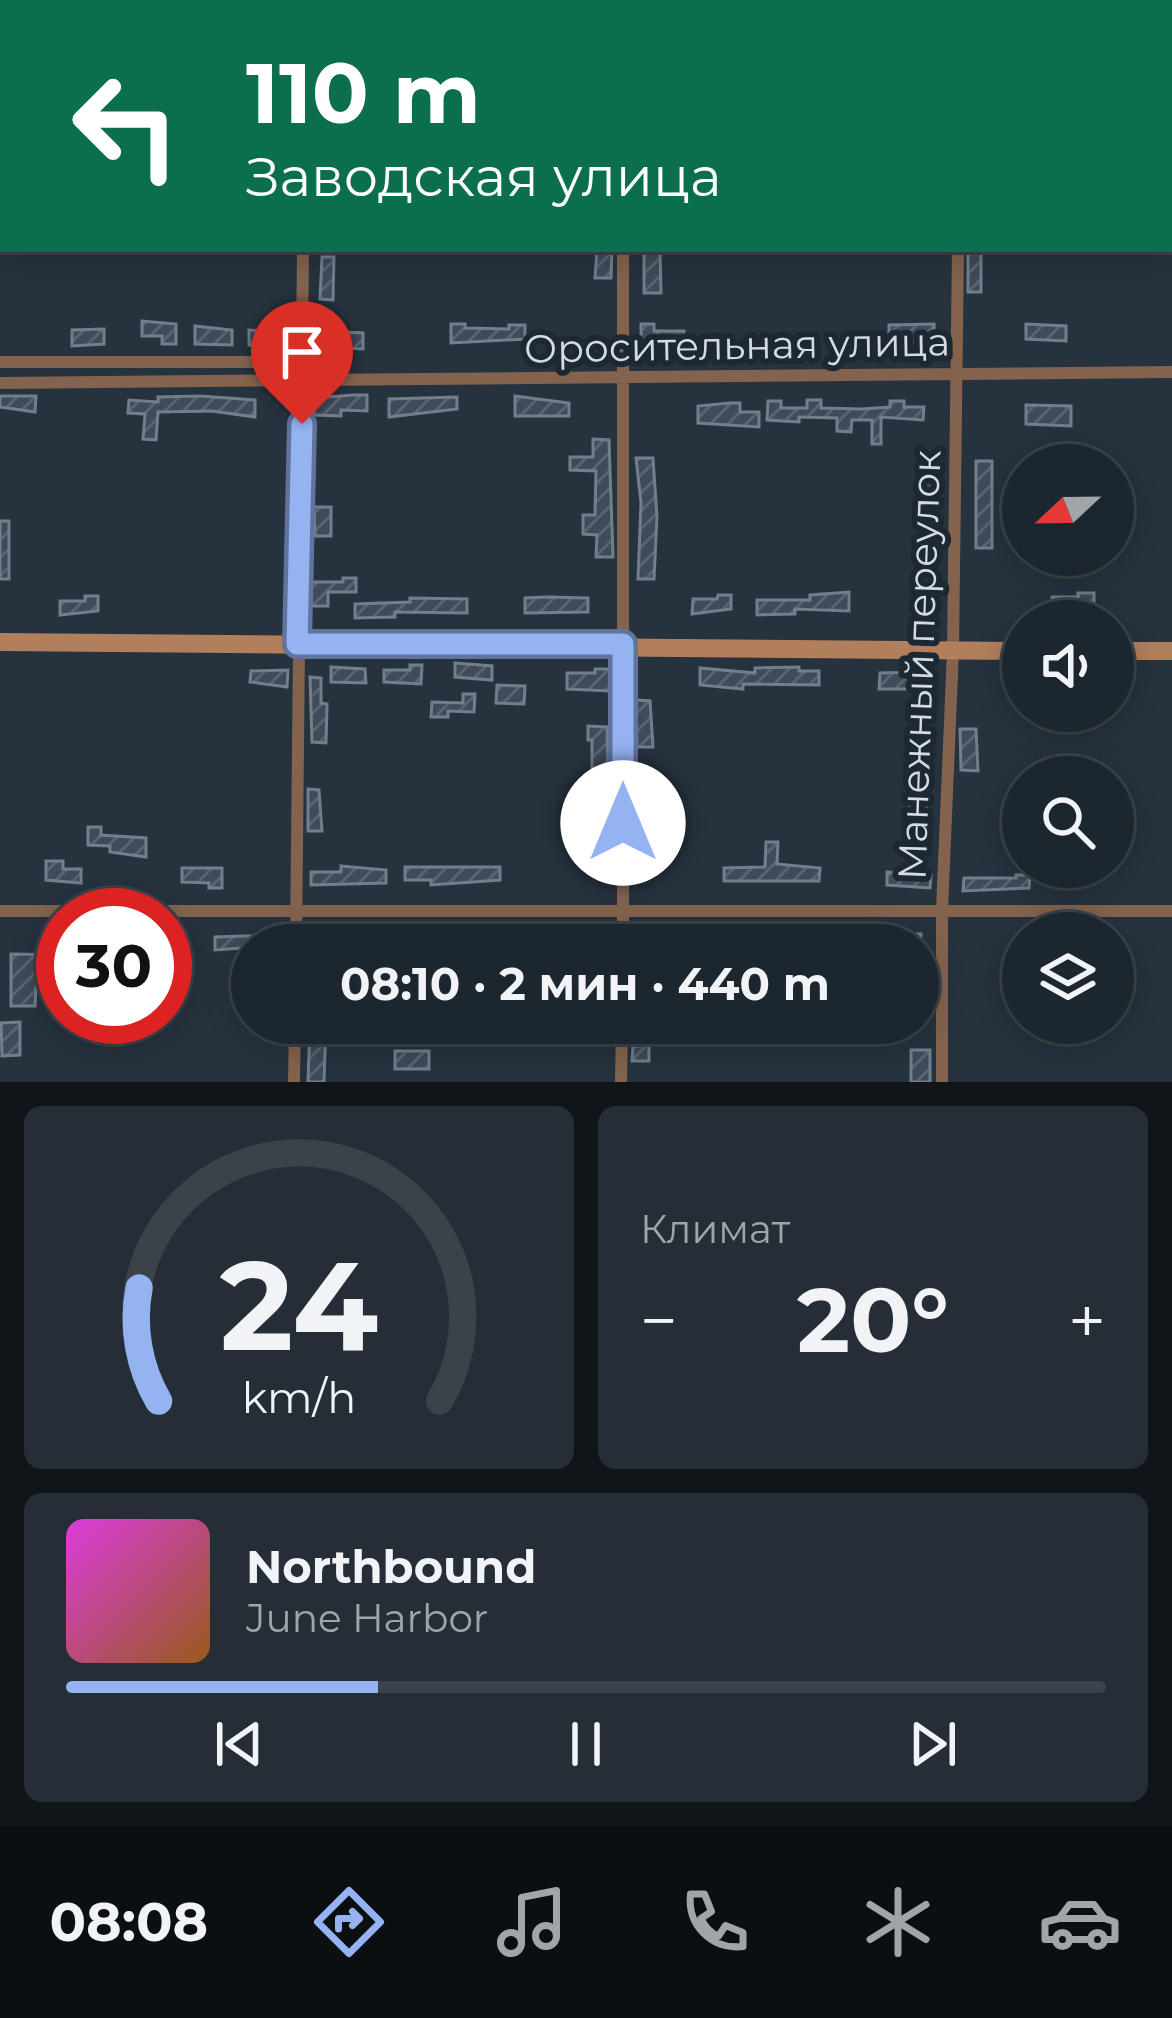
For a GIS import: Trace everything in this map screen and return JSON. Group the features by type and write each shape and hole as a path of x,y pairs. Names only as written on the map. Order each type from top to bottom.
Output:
{"main road":[{"path":"0,642 1002,651"},
{"path":"1134,651 1172,651"}],"street":[{"path":"296,924 303,252"},
{"path":"622,252 623,924"},
{"name":"Манежный переулок","path":"942,1082 958,252"},
{"name":"Оросительная улица","path":"0,362 267,362 303,380"},
{"name":"Оросительная улица","path":"0,383 1172,372"},
{"path":"0,910 1172,911"},
{"path":"294,1082 295,1044"},
{"path":"621,1082 622,1044"}],"building":[{"path":"597,252 612,252 611,278 595,278"},
{"path":"644,252 660,252 661,293 644,293"},
{"path":"968,252 981,252 981,292 968,292"},
{"path":"322,257 334,257 333,300 320,299"},
{"path":"142,321 176,324 176,344 162,344 162,336 142,336"},
{"path":"451,324 509,329 509,325 525,325 525,339 451,343"},
{"path":"641,324 654,324 654,331 684,331 684,346 641,346"},
{"path":"934,324 934,340 889,343 889,325"},
{"path":"1026,324 1066,326 1066,341 1026,339"},
{"path":"195,326 232,330 232,345 195,344"},
{"path":"104,329 104,344 72,346 72,330"},
{"path":"249,330 288,333 288,348 249,345"},
{"path":"322,331 363,333 363,349 322,347"},
{"path":"367,395 367,411 314,415 315,398"},
{"path":"0,396 36,396 35,412 0,407"},
{"path":"515,396 569,403 569,416 515,416"},
{"path":"158,397 255,400 255,417 212,411 158,412 156,440 143,439 145,414 128,413 129,400 158,402"},
{"path":"457,397 457,409 389,417 389,399"},
{"path":"807,400 821,400 821,408 861,409 904,401 904,407 924,407 923,420 881,417 881,444 872,444 872,420 852,420 851,432 837,431 837,418 767,420 768,401 781,401 781,408 807,408"},
{"path":"740,403 740,412 759,412 759,427 698,423 698,406"},
{"path":"1026,405 1071,406 1071,426 1026,424"},
{"path":"593,439 609,440 613,557 596,557 597,535 583,534 583,515 595,515 596,471 570,470 570,457 593,457"},
{"path":"636,458 653,458 654,579 638,579 641,503"},
{"path":"928,461 940,461 940,496 924,496"},
{"path":"976,461 992,461 992,548 976,548"},
{"path":"314,507 331,507 331,536 315,536"},
{"path":"0,521 9,521 9,579 0,579"},
{"path":"343,578 356,578 356,592 328,592 328,606 311,606 311,582 343,582"},
{"path":"849,592 849,611 795,609 795,614 757,615 757,600 810,600 810,595"},
{"path":"1078,593 1094,593 1094,600 1052,600 1052,597 1078,597"},
{"path":"731,595 731,609 692,614 693,599 717,599"},
{"path":"85,596 98,596 98,611 60,615 60,601 85,601"},
{"path":"410,598 467,599 467,613 395,612 395,617 355,618 355,604 410,602"},
{"path":"525,598 588,598 588,612 525,613"},
{"path":"455,663 492,666 492,680 455,677"},
{"path":"410,665 422,665 421,684 384,682 384,670 410,670"},
{"path":"331,667 365,669 366,683 331,682"},
{"path":"799,667 799,671 819,671 819,685 743,684 743,689 700,685 700,668 755,673 755,668"},
{"path":"595,669 610,669 610,691 567,689 567,673 595,673"},
{"path":"288,670 287,687 250,682 251,671"},
{"path":"926,672 926,689 879,689 880,673"},
{"path":"310,677 321,678 321,703 327,704 326,743 312,742"},
{"path":"497,685 525,686 524,704 496,703"},
{"path":"463,694 475,694 474,712 448,711 448,717 431,717 432,702 463,703"},
{"path":"636,700 650,701 653,747 637,747"},
{"path":"588,726 607,727 608,769 592,768"},
{"path":"960,729 976,729 978,771 961,770"},
{"path":"911,781 927,781 926,819 909,819"},
{"path":"308,789 319,790 322,831 308,831"},
{"path":"635,815 652,816 653,845 637,845"},
{"path":"88,827 101,827 101,835 146,838 146,857 88,845"},
{"path":"766,842 778,842 777,864 820,868 819,881 724,881 724,868 765,867"},
{"path":"46,861 63,861 63,869 81,869 81,883 46,880"},
{"path":"341,866 386,870 386,883 311,885 311,872 341,872"},
{"path":"405,867 500,867 500,880 431,885 431,880 405,880"},
{"path":"182,868 222,868 222,888 182,882"},
{"path":"887,872 931,875 930,888 887,885"},
{"path":"964,878 1002,878 1002,888 1029,888 963,891"},
{"path":"215,937 231,937 231,949 215,950"},
{"path":"11,954 36,954 35,1006 11,1006"},
{"path":"20,1022 20,1055 2,1056 1,1023"},
{"path":"309,1044 325,1044 324,1082 308,1082"},
{"path":"649,1044 649,1061 632,1061 633,1046"},
{"path":"911,1050 930,1050 930,1082 911,1082"},
{"path":"395,1051 429,1051 429,1069 395,1069"}],"route":[{"path":"302,424 297,644 623,644 623,823"}]}
